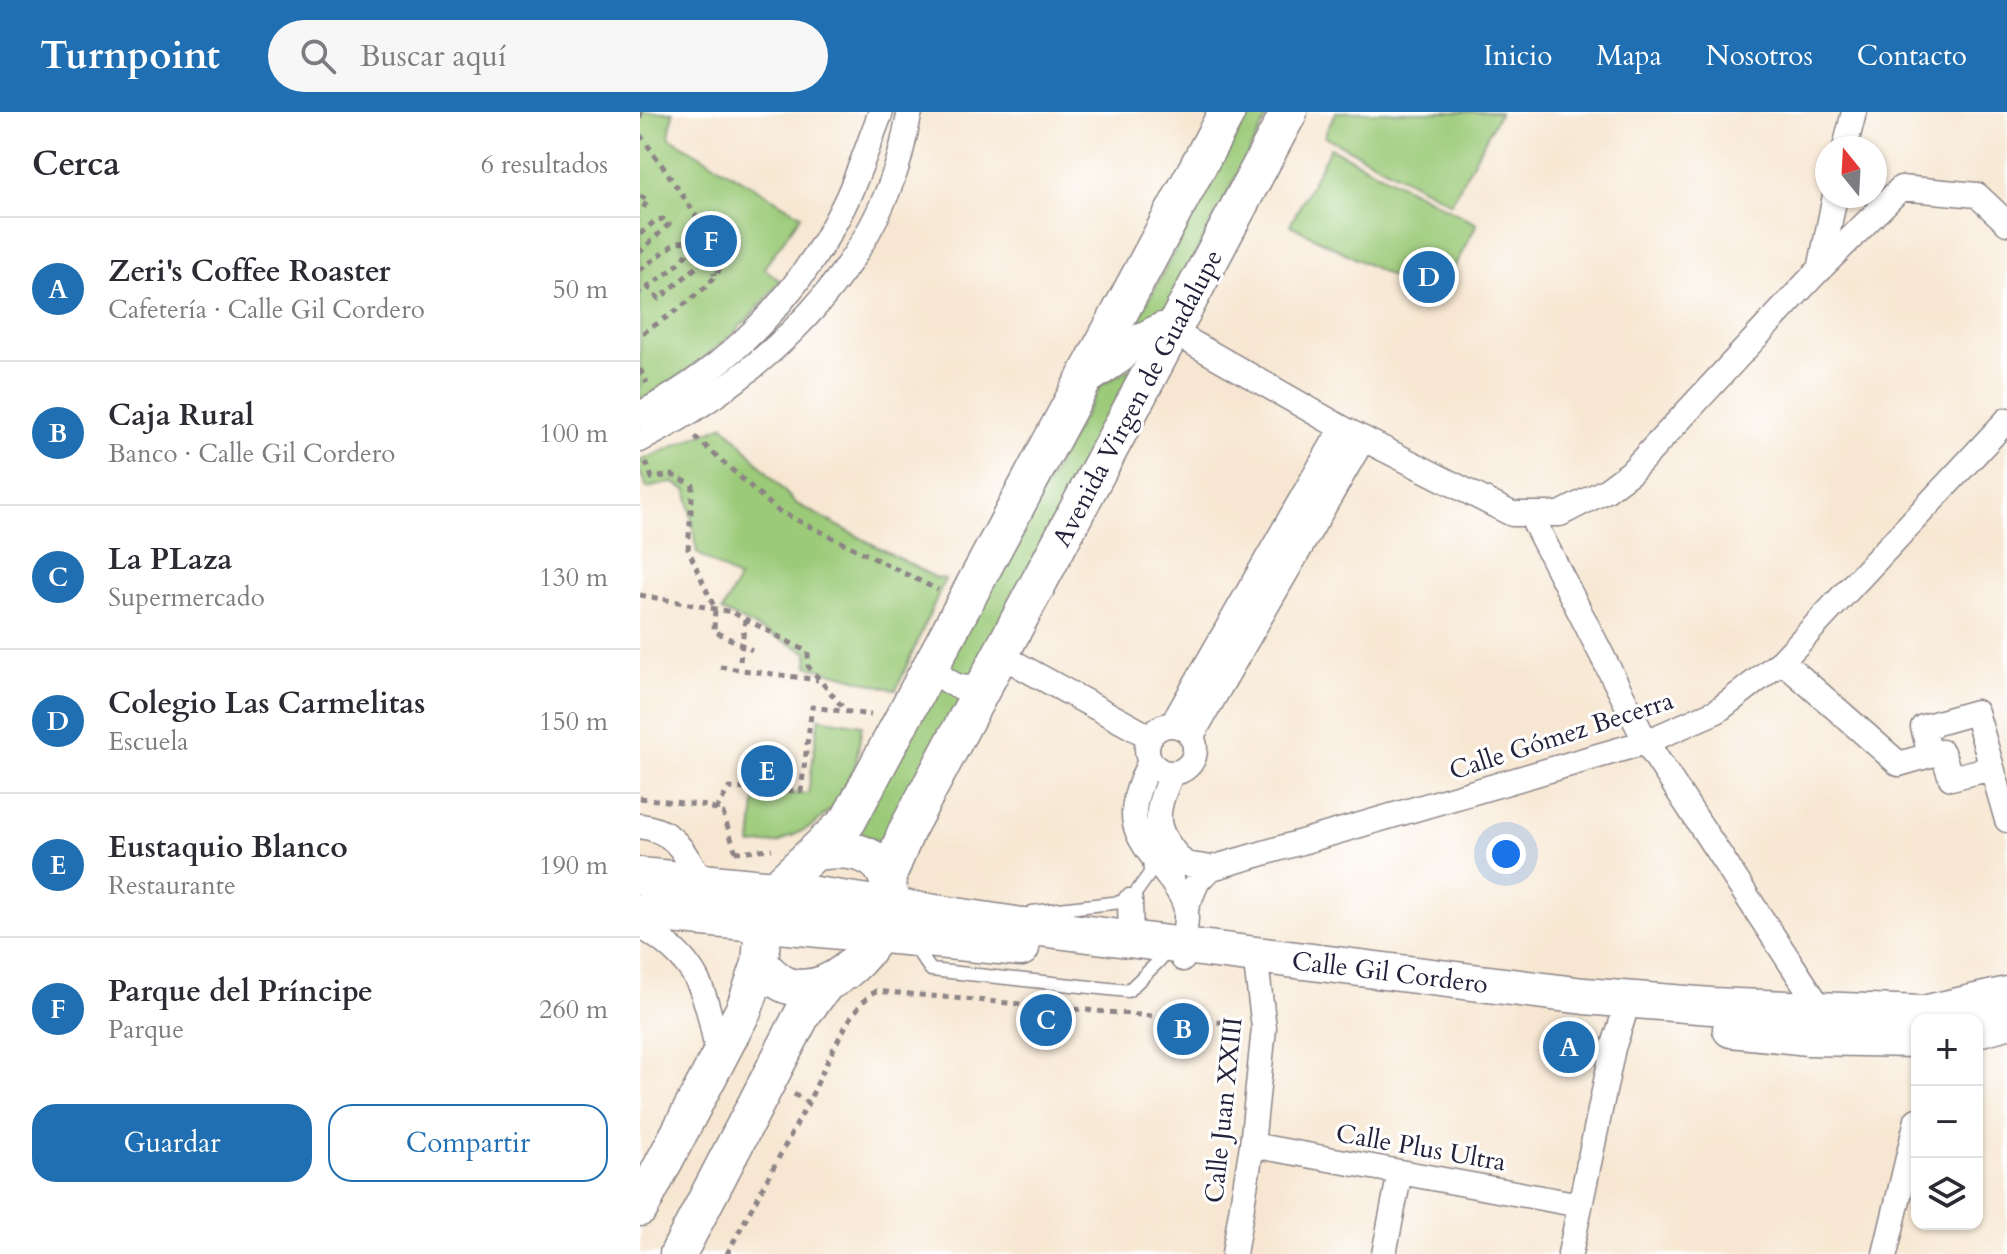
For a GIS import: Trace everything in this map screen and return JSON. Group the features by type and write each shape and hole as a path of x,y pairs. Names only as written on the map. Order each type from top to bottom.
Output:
{"main road":[{"name":"Avenida Virgen de Guadalupe","path":"775,889 848,821 1227,112"},
{"name":"Avenida Virgen de Guadalupe","path":"825,985 852,967 890,914 907,830 1289,112"},
{"path":"816,852 852,849 880,862 890,914"},
{"name":"Calle Gil Cordero","path":"640,876 775,889 890,914 1257,971 1623,1018 1808,1037 1911,1039"},
{"path":"640,1208 719,1061 760,964 763,925 775,889"},
{"name":"Calle Gil Cordero","path":"640,912 763,925 890,914 1131,938 1175,956 1584,996 1822,1011 1923,1014 2007,995"},
{"path":"760,964 789,986 825,985"},
{"path":"678,1254 803,1013 825,985"},
{"path":"1983,1027 2007,1021"}],"street":[{"path":"640,414 686,390 724,360 789,293 845,203 881,112"},
{"path":"642,449 723,392 800,325 859,250 895,172 910,112"},
{"path":"1848,136 1854,112"},
{"path":"1082,386 1122,360 1150,329 1161,325 1173,329 1352,434 1500,509 1531,516 1560,514 1580,505 1631,472 1901,188 1977,195 2007,223"},
{"path":"1820,270 1833,208"},
{"name":"Calle Gómez Becerra","path":"1212,868 1646,742 1717,711 1782,661 2007,420"},
{"path":"1212,868 1185,864 1162,836 1158,803 1172,773 1192,760 1182,731 1352,434"},
{"path":"1531,516 1646,742 1822,1011"},
{"path":"934,656 935,670 960,689 993,670 1150,749 1160,771 1172,773"},
{"path":"1782,661 1899,764 1942,752 1951,778 1994,750"},
{"path":"1930,755 1923,727 1976,712 1994,750 2007,820"},
{"path":"1182,731 1159,728 1132,805 1133,821 1149,854 1177,889 1186,908"},
{"path":"640,826 662,829 679,844 702,882"},
{"path":"1175,956 1186,908 1198,880 1212,868"},
{"path":"1130,901 1131,938"},
{"path":"640,926 671,944 706,992 719,1061"},
{"name":"Calle Juan XXIII","path":"1234,1254 1252,1145 1264,1028 1257,971"},
{"path":"1570,1254 1613,1048 1623,1018"},
{"name":"Calle Plus Ultra","path":"1252,1145 1580,1205"},
{"path":"1885,1254 1911,1145"},
{"path":"1384,1254 1400,1172"}],"lane":[{"path":"1016,925 1024,913 1130,901 1150,873 1149,854"}],"path":[{"path":"640,135 705,231 721,261 720,270 714,276 641,334"},
{"path":"640,196 648,200 640,213"},
{"path":"640,234 656,220 663,219 669,224 640,252"},
{"path":"640,270 677,242 690,241 705,231"},
{"path":"640,292 682,260 689,252 690,241"},
{"path":"647,286 659,299 705,260 713,264 714,276"},
{"path":"678,421 777,510 964,603"},
{"path":"642,449 652,478 672,475 693,485 688,549 715,609 714,631 752,650"},
{"path":"640,595 715,609 745,619 808,652 808,666 845,710 812,707 801,791 729,788 716,810"},
{"path":"740,661 745,619"},
{"path":"720,667 819,680"},
{"path":"640,798 723,813 736,853"},
{"path":"679,844 736,853 778,848"},
{"path":"727,1254 855,1012 866,997 876,991 1264,1028"},
{"path":"770,1079 808,1103"}],"green space":[{"path":"640,112 673,112 669,137 801,215 764,268 780,281 765,300 716,348 640,400"},
{"path":"1249,112 1270,112 1164,314 1133,329"},
{"path":"1336,112 1500,112 1451,203 1324,136"},
{"path":"1330,148 1477,224 1437,300 1290,225"},
{"path":"1141,363 891,849 873,838 854,834 1101,385"},
{"path":"724,425 795,503 936,578 945,579 896,690 808,666 807,652 722,611 739,579 697,553 687,490 672,482 647,488 640,473 640,461"},
{"path":"819,718 862,725 852,788 814,825 778,843 751,845 756,793 808,794"}],"place":[{"name":"Parque del Príncipe","path":"711,241"},
{"name":"Colegio Las Carmelitas","path":"1429,277"},
{"name":"Eustaquio Blanco","path":"767,771"},
{"name":"La PLaza","path":"1046,1020"},
{"name":"Caja Rural","path":"1183,1029"},
{"name":"Zeri's Coffee Roaster","path":"1569,1047"}]}
